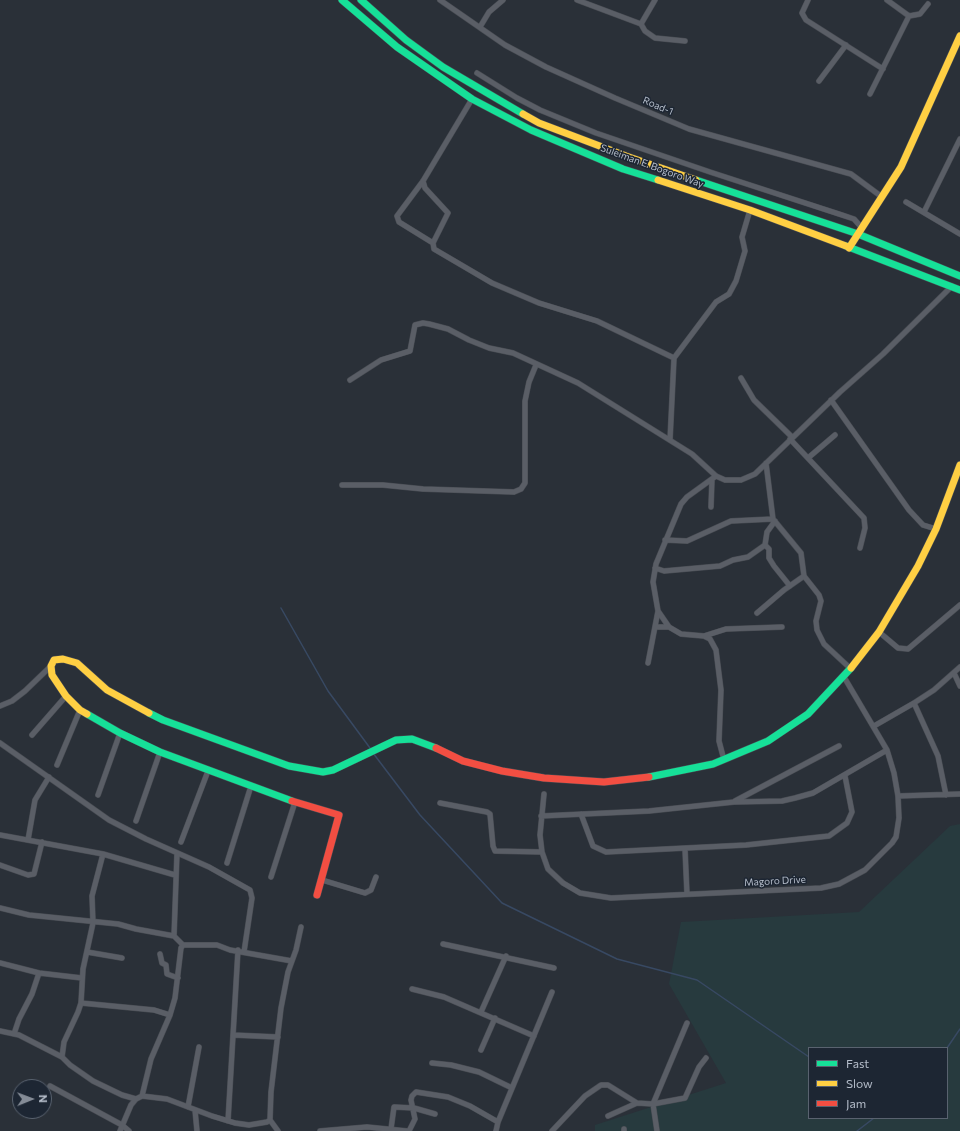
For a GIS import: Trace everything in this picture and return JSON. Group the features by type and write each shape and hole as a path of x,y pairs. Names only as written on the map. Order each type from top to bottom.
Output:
{"street":[{"name":"Suleiman E. Bogoro Way","path":"342,0 397,47 472,99 531,130 623,169 750,210 960,290"},
{"name":"Suleiman E. Bogoro Way","path":"361,0 406,40 443,67 502,103 540,123 626,156 860,231 960,276"},
{"name":"Road-1","path":"440,0 475,26 505,45 546,67 608,95 689,129 851,174 882,197"},
{"path":"480,27 489,12 503,0"},
{"path":"577,0 641,24 645,31 655,38 685,41"},
{"path":"641,24 655,0"},
{"path":"808,0 803,7 803,17 883,69"},
{"path":"887,0 909,16 920,14 928,4"},
{"path":"870,94 909,16"},
{"path":"850,248 905,158 923,115 960,36"},
{"path":"819,82 846,45"},
{"path":"477,73 523,101 596,133 854,219 860,231"},
{"path":"433,243 398,219 398,212 423,182 472,99"},
{"path":"924,212 960,139"},
{"path":"423,182 425,188 448,214 433,243 434,249 492,283 539,303 607,325 674,358"},
{"path":"418,188 425,188"},
{"path":"906,202 960,234"},
{"path":"670,440 674,358 716,302 729,294 736,281 745,251 742,237 750,210"},
{"path":"350,380 381,360 410,352 415,325 423,323 448,329 468,340 489,348 513,353 536,365 578,383 696,457 714,478 740,480 755,474 831,400 883,354 952,286"},
{"path":"342,485 383,485 423,489 514,492 521,489 525,483 525,401 529,382 536,365"},
{"path":"741,378 754,400 864,518 865,528 860,548"},
{"path":"831,400 909,510 923,526 936,529"},
{"path":"808,458 835,434"},
{"path":"766,463 774,520 801,553 804,576 819,595 821,601 816,621 817,630 824,644 851,669"},
{"path":"0,706 12,701 25,691 51,666 54,660 63,659 77,664 107,690 163,720 289,766 323,772 333,770 396,740 412,739 427,743 464,762 502,771 572,781 604,782 635,780 678,772 724,760 768,741 808,714 844,677 878,632 918,566 936,529 960,465"},
{"path":"711,507 714,478"},
{"path":"714,478 684,500 655,568 653,591 658,611 669,627 681,634 704,636 710,639 716,650 721,690 719,741 724,760"},
{"path":"666,540 687,541 731,521 774,520"},
{"path":"774,520 767,532 765,544 768,549 769,558 790,586"},
{"path":"655,568 664,571 720,566 733,560 750,556 765,544"},
{"path":"757,613 804,576"},
{"path":"878,632 898,648 908,648 960,605"},
{"path":"648,662 658,611"},
{"path":"655,626 669,627"},
{"path":"704,636 726,629 782,627"},
{"path":"51,666 52,675 66,696 80,710 120,733 208,772 295,802 339,815 318,895"},
{"path":"874,726 914,703 960,667"},
{"path":"954,673 960,686"},
{"name":"Magoro Drive","path":"544,794 540,835 542,852 548,870 564,883 580,893 611,898 821,888 839,884 865,870 892,843 896,837 899,818 898,796 894,773 887,750 844,677"},
{"path":"32,735 66,696"},
{"path":"914,703 938,756 946,795"},
{"path":"57,765 80,710"},
{"path":"98,795 120,733"},
{"path":"0,743 110,820 146,839 209,867 250,890 252,898 244,952"},
{"path":"734,802 839,746"},
{"path":"541,816 649,811 734,802 782,801 813,793 845,776 887,750"},
{"path":"136,821 160,752"},
{"path":"181,842 208,772"},
{"path":"581,814 593,846 599,850 628,852 685,849 829,836 847,823 852,812 845,776"},
{"path":"28,840 35,800 49,777"},
{"path":"228,863 251,786"},
{"path":"898,796 960,794"},
{"path":"271,877 295,802"},
{"path":"440,803 488,812 490,814 493,846 495,851 542,852"},
{"path":"0,835 103,854 175,875"},
{"path":"0,865 28,875 34,874 42,842"},
{"path":"685,849 687,894"},
{"path":"174,936 175,875 177,853"},
{"path":"62,1057 64,1042 81,1002 82,978 93,923 92,896 103,854"},
{"path":"322,880 365,893 371,890 376,877"},
{"path":"0,908 29,916 93,923 118,924 174,936 183,945 214,945 227,949 292,961"},
{"path":"278,1131 270,1120 270,1106 286,983 301,927"},
{"path":"443,944 506,956 554,968"},
{"path":"142,1096 151,1059 170,1015 178,978 181,948 183,945"},
{"path":"228,1121 238,950"},
{"path":"87,952 122,958"},
{"path":"160,954 162,963 166,965 167,974 178,978"},
{"path":"481,1012 506,956"},
{"path":"0,963 39,973 82,978"},
{"path":"14,1034 19,1019 32,994 39,973"},
{"path":"412,989 444,997 534,1036"},
{"path":"496,1131 498,1122 552,992"},
{"path":"81,1002 154,1010 170,1015"},
{"path":"481,1050 495,1018"},
{"path":"657,1131 653,1104 687,1023"},
{"path":"0,1031 14,1034 62,1057 70,1065 93,1081 122,1095 136,1099"},
{"path":"233,1035 278,1037"},
{"path":"188,1107 199,1047"},
{"path":"608,1116 637,1104 653,1104 685,1098 699,1067 706,1058"},
{"path":"432,1064 451,1065 479,1072 512,1088"},
{"path":"552,1131 584,1096 601,1085 608,1085 637,1104"},
{"path":"52,1087 122,1125 129,1131"},
{"path":"320,1131 367,1127 408,1131 415,1119 412,1096 416,1092 448,1097 470,1106 498,1122"},
{"path":"120,1131 131,1105 136,1099 142,1096 167,1100 228,1121 249,1124 267,1122 270,1120"},
{"path":"391,1129 394,1107 414,1108 435,1114"},
{"path":"195,1110 197,1131"}],"green space":[{"path":"960,824 960,1131 595,1131 595,1125 726,1083 669,984 681,922 859,912 950,826"}],"waterway":[{"path":"281,608 328,691 370,748"},
{"path":"373,753 420,815 502,903 617,959 697,980 808,1056"},
{"path":"948,1047 960,1029"},
{"path":"857,1131 873,1119"}],"traffic: fast":[{"path":"342,0 397,47 472,99 531,130 623,169 658,180"},
{"path":"361,0 406,40 443,67 523,114"},
{"path":"696,180 858,234 960,276"},
{"path":"846,246 960,290"},
{"path":"649,777 713,764 768,741 808,714 851,668"},
{"path":"149,713 163,720 289,766 323,772 333,770 396,740 412,739 436,748"},
{"path":"87,714 120,733 160,752 292,801"}],"traffic: slow":[{"path":"849,248 901,167 960,36"},
{"path":"523,114 539,123 626,156 696,180"},
{"path":"658,180 750,210 846,246"},
{"path":"851,668 879,632 918,566 936,529 960,465"},
{"path":"87,714 80,710 66,696 52,675 51,666 54,660 63,659 77,663 107,690 149,713"}],"traffic: jam":[{"path":"436,748 463,761 502,771 544,778 604,782 649,777"},
{"path":"292,801 339,815 317,895"}]}
